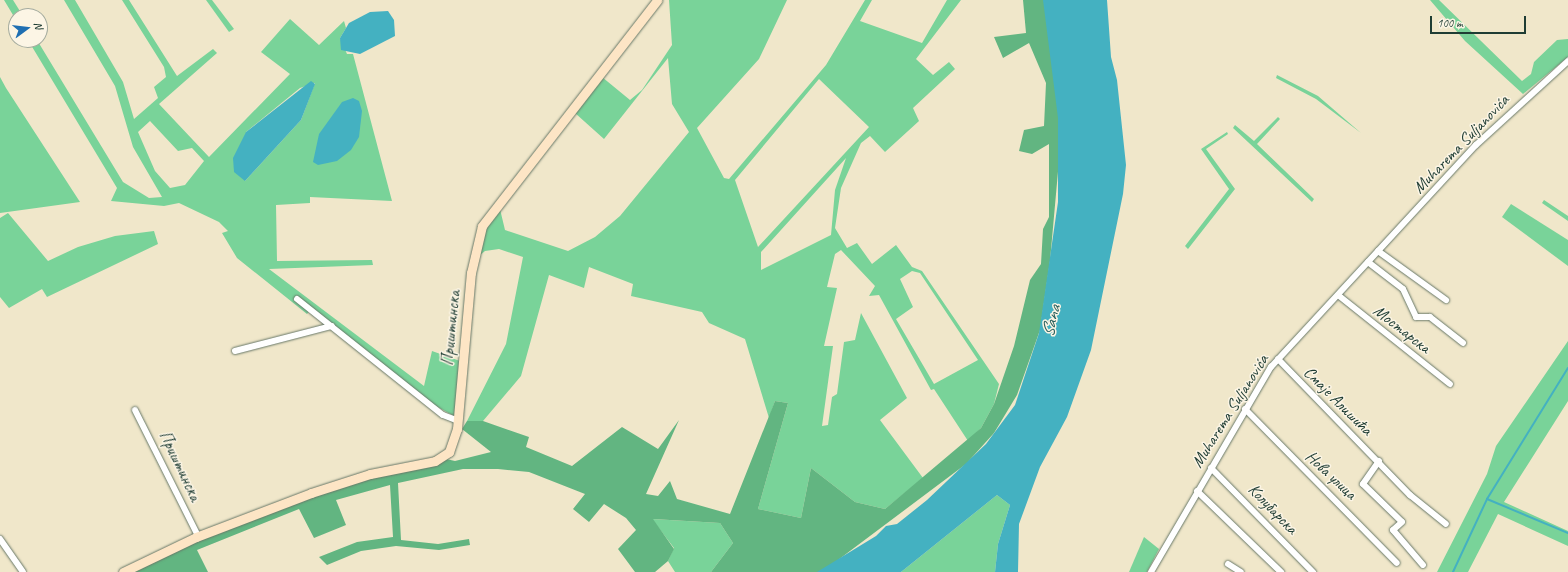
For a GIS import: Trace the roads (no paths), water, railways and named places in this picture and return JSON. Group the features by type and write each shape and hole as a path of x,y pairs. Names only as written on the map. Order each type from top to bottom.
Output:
{"street":[{"name":"Приштинска","path":"123,572 198,536 342,482 441,458 452,446 458,421 471,273 482,226 657,0"},
{"name":"Muharema Suljanovića","path":"1154,571 1197,491 1244,409 1278,359 1476,146 1568,61"},
{"path":"1378,251 1446,300"},
{"path":"1368,262 1403,288 1416,317 1430,317 1463,343"},
{"name":"Мостарска","path":"1338,295 1450,384"},
{"path":"297,299 443,415 458,421"},
{"path":"235,351 332,326"},
{"name":"Смаје Алишића","path":"1278,359 1379,461 1426,511 1446,524"},
{"name":"Нова улица","path":"1244,409 1397,562"},
{"name":"Приштинска","path":"135,410 198,536"},
{"path":"1379,461 1363,484 1402,522 1393,530 1423,565"},
{"name":"Колубарска","path":"1211,468 1313,572"},
{"path":"1197,491 1281,572"},
{"path":"0,539 23,572"},
{"path":"1228,564 1241,572"}],"water":[{"name":"Sana","path":"1043,0 1107,0 1111,57 1117,80 1126,165 1123,194 1091,350 1067,417 1040,467 1019,524 1018,572 995,572 998,544 1010,505 997,495 901,572 817,572 876,536 886,526 897,524 927,500 986,444 1015,405 1039,333 1058,202 1058,118"},
{"path":"388,11 394,20 395,36 360,54 341,50 340,38 349,23 370,12"},
{"path":"311,81 315,84 301,120 245,181 234,172 233,158 246,132"},
{"path":"353,98 359,101 362,111 359,137 351,150 337,161 318,165 313,162 319,134 342,102"}],"waterway":[{"path":"1453,572 1487,499 1568,368"},
{"path":"1487,499 1568,533"}]}
